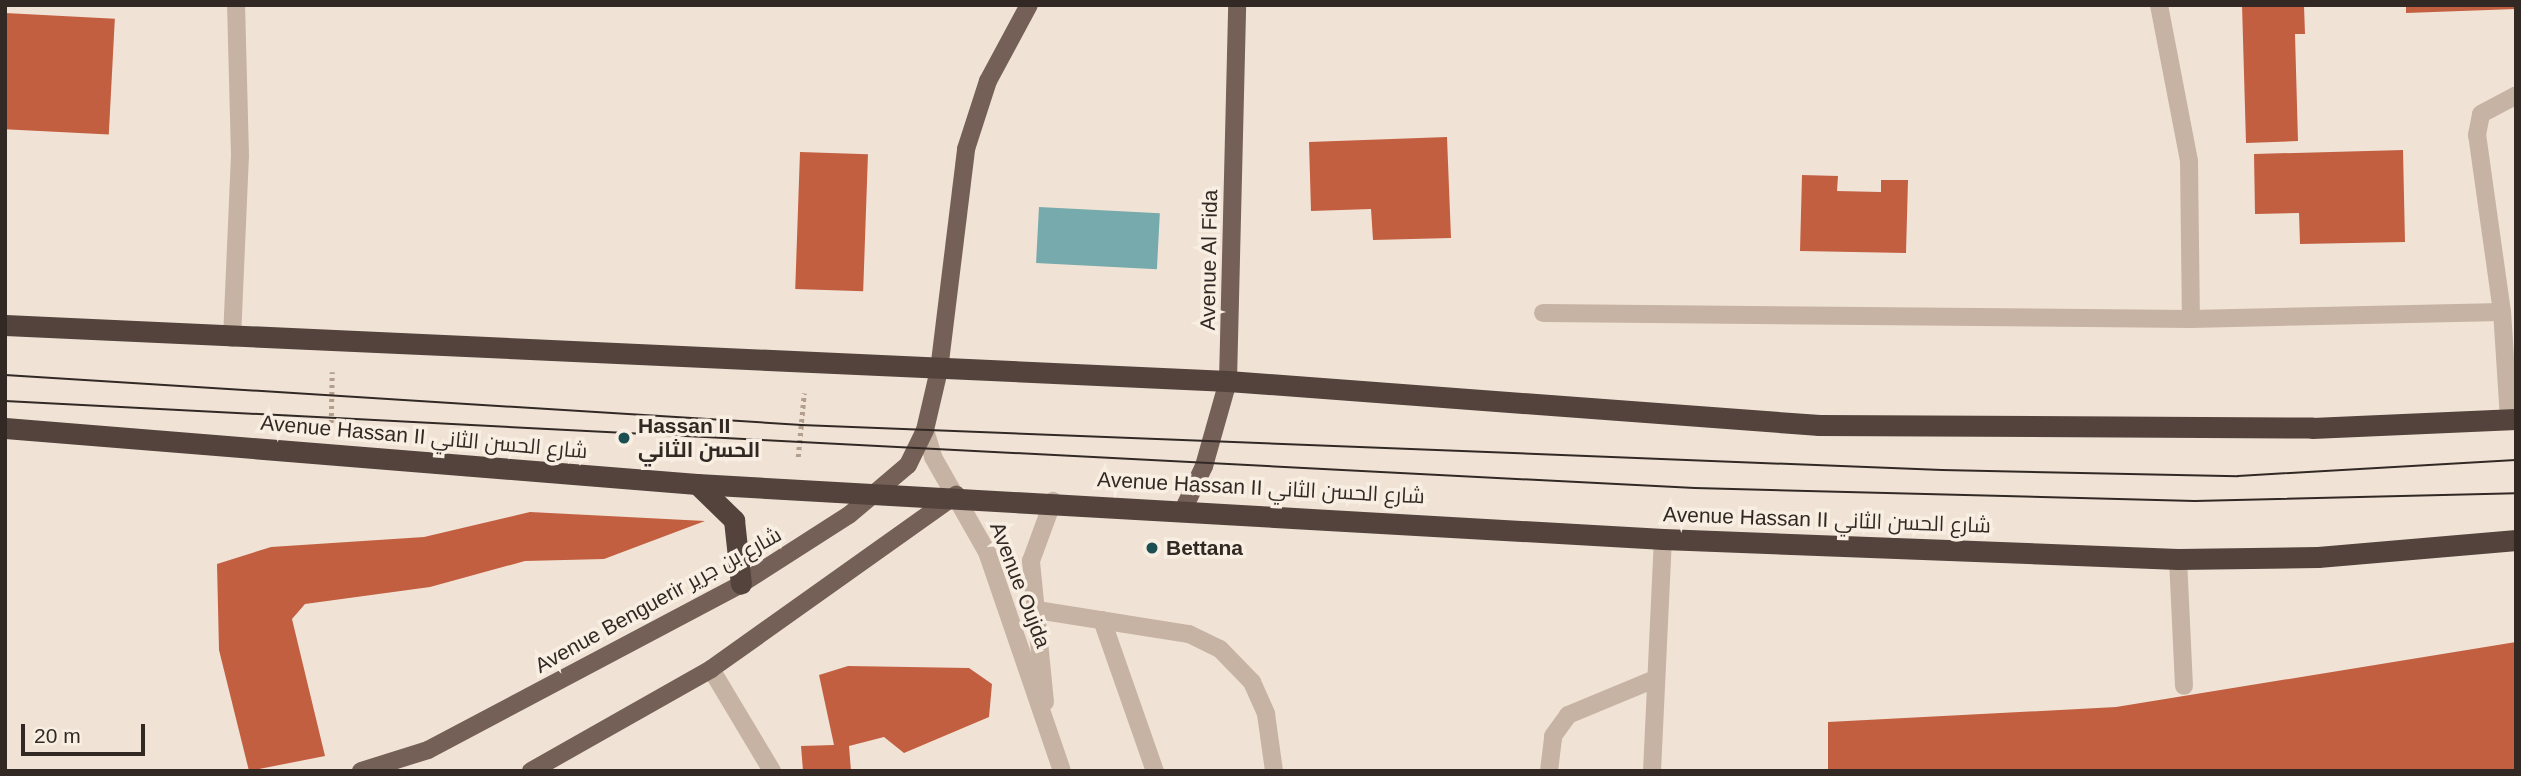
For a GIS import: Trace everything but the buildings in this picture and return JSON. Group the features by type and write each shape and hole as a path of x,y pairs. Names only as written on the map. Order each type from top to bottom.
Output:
{"highway":[{"path":"5,325 334,343 1228,381 1819,425 2312,428 2512,419"},
{"name":"Avenue Hassan II شارع الحسن الثاني","path":"5,428 697,484 956,495 1663,539 2178,559 2318,557 2516,540"},
{"path":"697,484 734,520 741,584"}],"main road":[{"path":"939,370 967,149 988,81 1029,5"},
{"name":"Avenue Al Fida","path":"1184,508 1204,466 1228,381 1237,5"},
{"name":"Avenue Benguerir شارع بن جرير","path":"361,771 428,750 741,584 881,491 908,465 925,430 939,370"},
{"path":"531,771 711,669 956,495"}],"street":[{"path":"232,338 240,156 236,5"},
{"path":"2159,5 2189,161 2191,319"},
{"path":"2512,419 2502,312 2477,135 2481,114 2516,95"},
{"path":"1543,313 2191,319 2502,312"},
{"name":"Avenue Oujda","path":"925,430 987,552 1062,771"},
{"name":"Avenue Oujda","path":"1046,723 1031,561 1053,501"},
{"path":"1653,771 1663,539"},
{"path":"2178,559 2184,686"},
{"path":"1037,610 1189,634 1220,649 1252,681 1266,714 1274,771"},
{"path":"1102,620 1155,771"},
{"path":"711,669 772,771"},
{"path":"1549,771 1553,736 1569,715 1655,679"}],"path":[{"path":"330,454 334,343"}],"water":[{"path":"1039,207 1160,213 1157,269 1036,263"}],"tram line":[{"path":"5,375 801,425 1942,470 2238,476 2516,460"},
{"path":"5,401 1695,488 2195,501 2516,493"}],"place":[{"name":"Hassan II الحسن الثاني","path":"624,438"},
{"name":"Bettana","path":"1152,548"}]}
